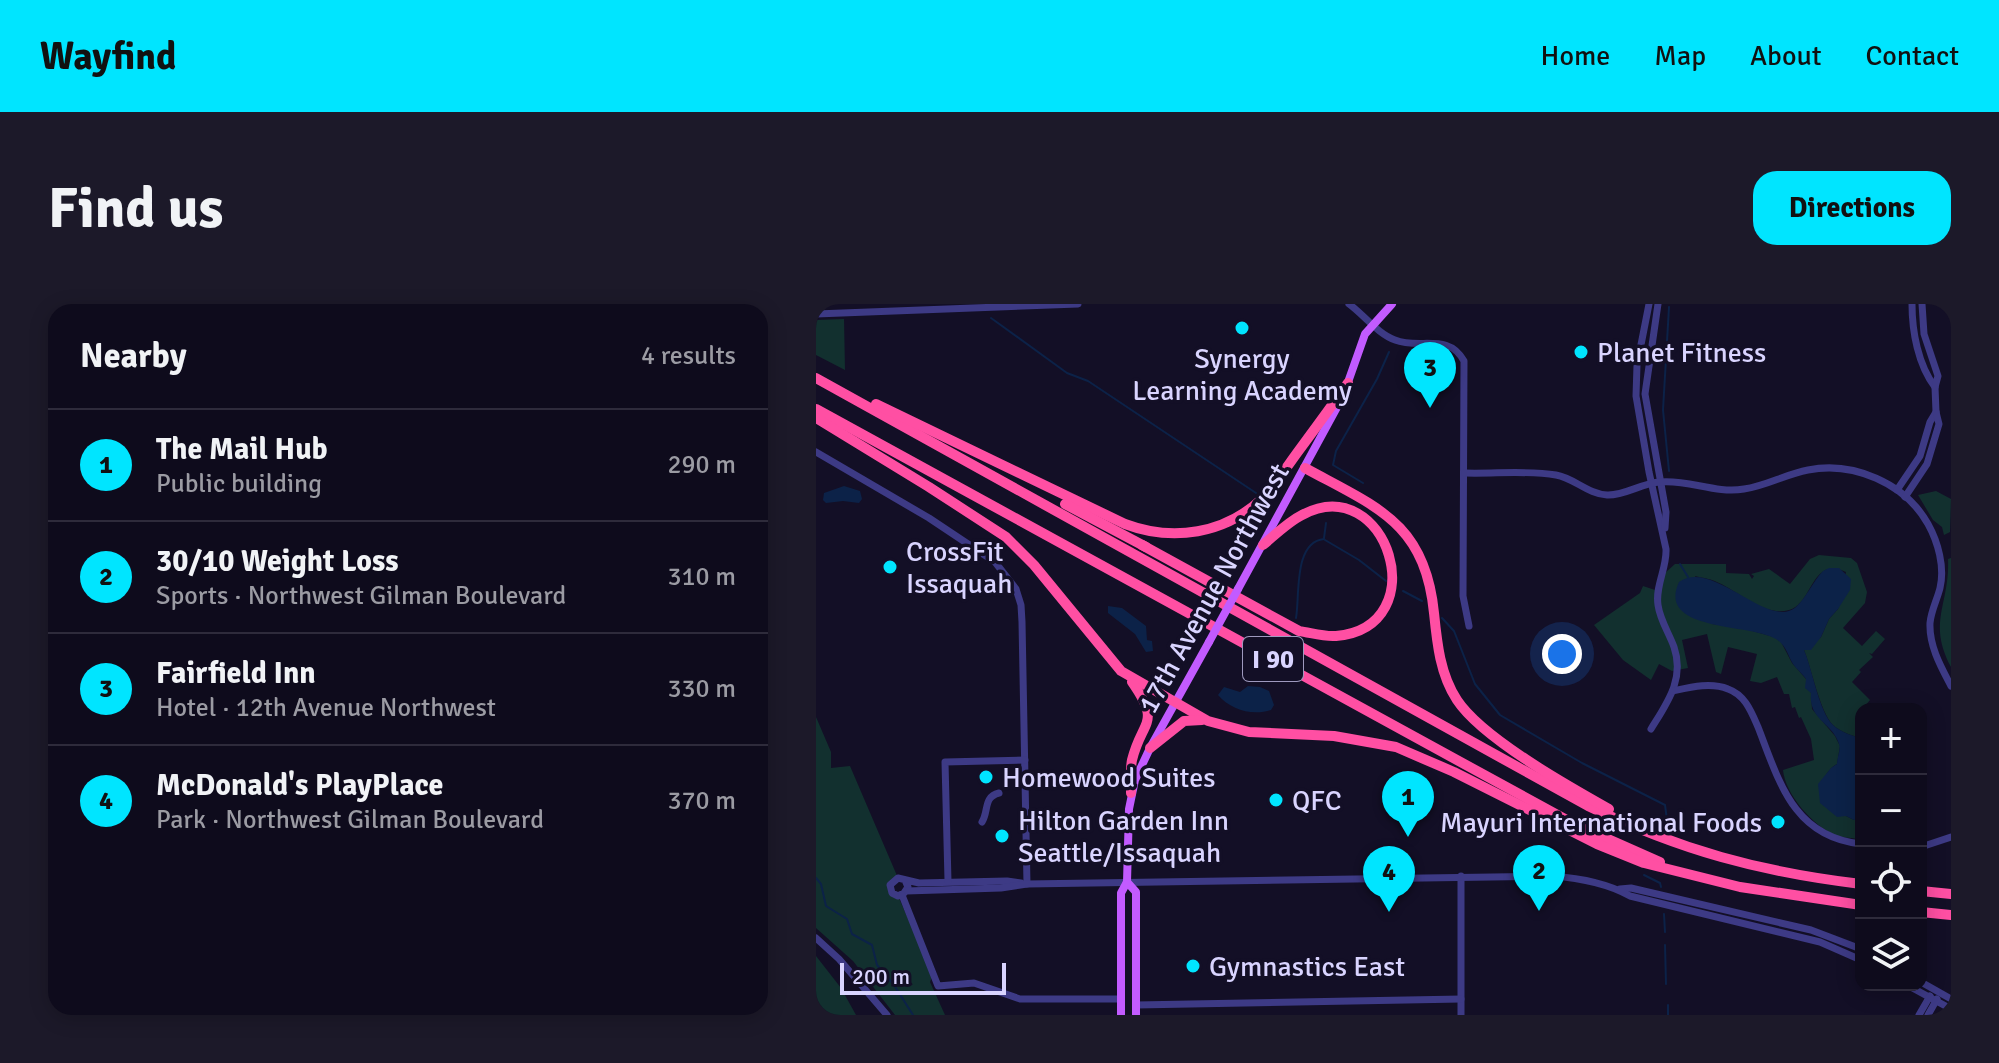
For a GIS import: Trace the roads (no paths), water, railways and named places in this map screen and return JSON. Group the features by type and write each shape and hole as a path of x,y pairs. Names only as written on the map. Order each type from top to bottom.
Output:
{"highway":[{"path":"816,377 1138,529 1162,533 1198,532 1227,522 1264,496 1348,383"},
{"name":"I 90","path":"816,377 1588,806 1696,851 1767,870 1855,883"},
{"name":"I 90","path":"816,409 1572,823 1655,860 1740,887 1855,904"},
{"path":"816,418 1006,537 1034,565 1109,659 1128,677 1147,706 1148,725 1133,758 1131,793"},
{"path":"953,443 1299,631 1337,636 1354,632 1374,619 1391,592 1394,571 1385,541 1373,526 1357,514 1335,508 1302,515 1263,545"},
{"path":"1305,468 1385,514 1411,540 1429,581 1437,642 1446,678 1455,697 1472,719 1491,735 1563,781 1660,838"},
{"path":"1128,677 1208,721 1249,732 1334,736 1396,747 1623,855 1740,887"},
{"path":"1150,748 1184,721 1208,721"},
{"path":"1927,892 1951,894"},
{"path":"1927,913 1951,915"}],"main road":[{"path":"1372,323 1392,304"},
{"name":"17th Avenue Northwest","path":"1121,1015 1121,893 1127,882 1131,793 1150,748 1305,468 1348,383 1362,341 1372,323"},
{"name":"17th Avenue Northwest","path":"1127,882 1136,892 1136,1015"}],"street":[{"path":"816,314 1078,304"},
{"path":"1349,304 1392,339 1445,343 1455,348 1465,365 1463,596 1469,626"},
{"path":"1649,304 1635,392 1656,482"},
{"path":"1651,729 1673,691 1677,674 1677,659 1658,599 1666,566 1664,534 1645,394 1658,304"},
{"path":"1912,304 1917,345 1928,378 1935,387"},
{"path":"1905,497 1932,452 1939,424 1935,387 1938,376 1924,334 1922,304"},
{"path":"1897,490 1920,456 1936,412"},
{"path":"816,452 977,549 1003,570 1016,589 1022,612 1027,884"},
{"path":"1465,473 1555,474 1608,495 1656,482 1739,490 1806,470 1835,468 1871,476 1897,490 1926,520 1939,554 1941,583 1931,615 1931,637 1951,686"},
{"path":"1673,691 1712,685 1729,689 1742,697 1751,711 1781,785 1802,816 1829,837 1855,843"},
{"path":"948,881 945,762 1025,760"},
{"path":"982,822 985,804 995,793 999,793"},
{"path":"1927,845 1951,839"},
{"path":"1461,876 1461,1015"},
{"path":"1027,884 1007,881 919,883 898,878 890,885 892,893 904,893 1027,884 1561,876 1820,942 1855,957"},
{"path":"905,880 904,893 938,986 974,983 1020,999 1121,999"},
{"path":"1617,889 1631,888 1811,930 1855,947"},
{"path":"816,938 839,959 887,1015"},
{"path":"1927,988 1951,1009"},
{"path":"1924,991 1951,999"},
{"path":"1919,1015 1935,995"},
{"path":"1928,1015 1935,995"},
{"path":"1136,1005 1461,999"}],"water":[{"path":"844,486 860,491 862,499 859,503 826,503 823,500 824,493"},
{"path":"1829,568 1839,568 1851,579 1850,590 1829,619 1821,637 1811,650 1804,650 1828,719 1839,730 1855,737 1854,820 1846,816 1837,817 1820,803 1818,784 1837,764 1839,744 1813,709 1811,693 1805,688 1806,679 1782,644 1763,634 1692,618 1681,610 1675,598 1679,582 1693,577 1708,579 1771,610 1784,612 1796,607 1816,579"},
{"path":"1108,606 1122,608 1146,626 1147,640 1152,641 1153,651 1146,652 1135,634 1108,613"},
{"path":"1248,686 1269,691 1274,705 1271,710 1242,710 1229,705 1218,695 1224,687 1240,692"}],"waterway":[{"path":"1669,307 1663,410 1669,471"},
{"path":"991,318 1067,373 1088,381 1256,493"},
{"path":"1363,483 1333,465 1336,451 1389,352"},
{"path":"1324,538 1326,523"},
{"path":"1296,618 1303,560 1314,542 1324,539"},
{"path":"1325,540 1386,581"},
{"path":"1680,564 1688,577"},
{"path":"1403,591 1422,601"},
{"path":"1442,618 1454,631 1475,684 1500,715 1582,763 1665,805 1667,820"},
{"path":"1644,875 1660,883 1661,887"},
{"path":"816,878 821,884 826,906 847,919 852,934 872,945 877,965 913,1015"},
{"path":"1664,914 1665,932"},
{"path":"1665,945 1666,984"},
{"path":"1668,1005 1668,1015"}],"place":[{"name":"Synergy Learning Academy","path":"1242,328"},
{"name":"Planet Fitness","path":"1581,352"},
{"name":"Fairfield Inn","path":"1430,408"},
{"name":"CrossFit Issaquah","path":"890,567"},
{"name":"Homewood Suites","path":"986,777"},
{"name":"QFC","path":"1276,800"},
{"name":"Mayuri International Foods","path":"1778,822"},
{"name":"Hilton Garden Inn Seattle/Issaquah","path":"1002,836"},
{"name":"The Mail Hub","path":"1408,837"},
{"name":"30/10 Weight Loss","path":"1539,911"},
{"name":"McDonald's PlayPlace","path":"1389,912"},
{"name":"Gymnastics East","path":"1193,966"}]}
